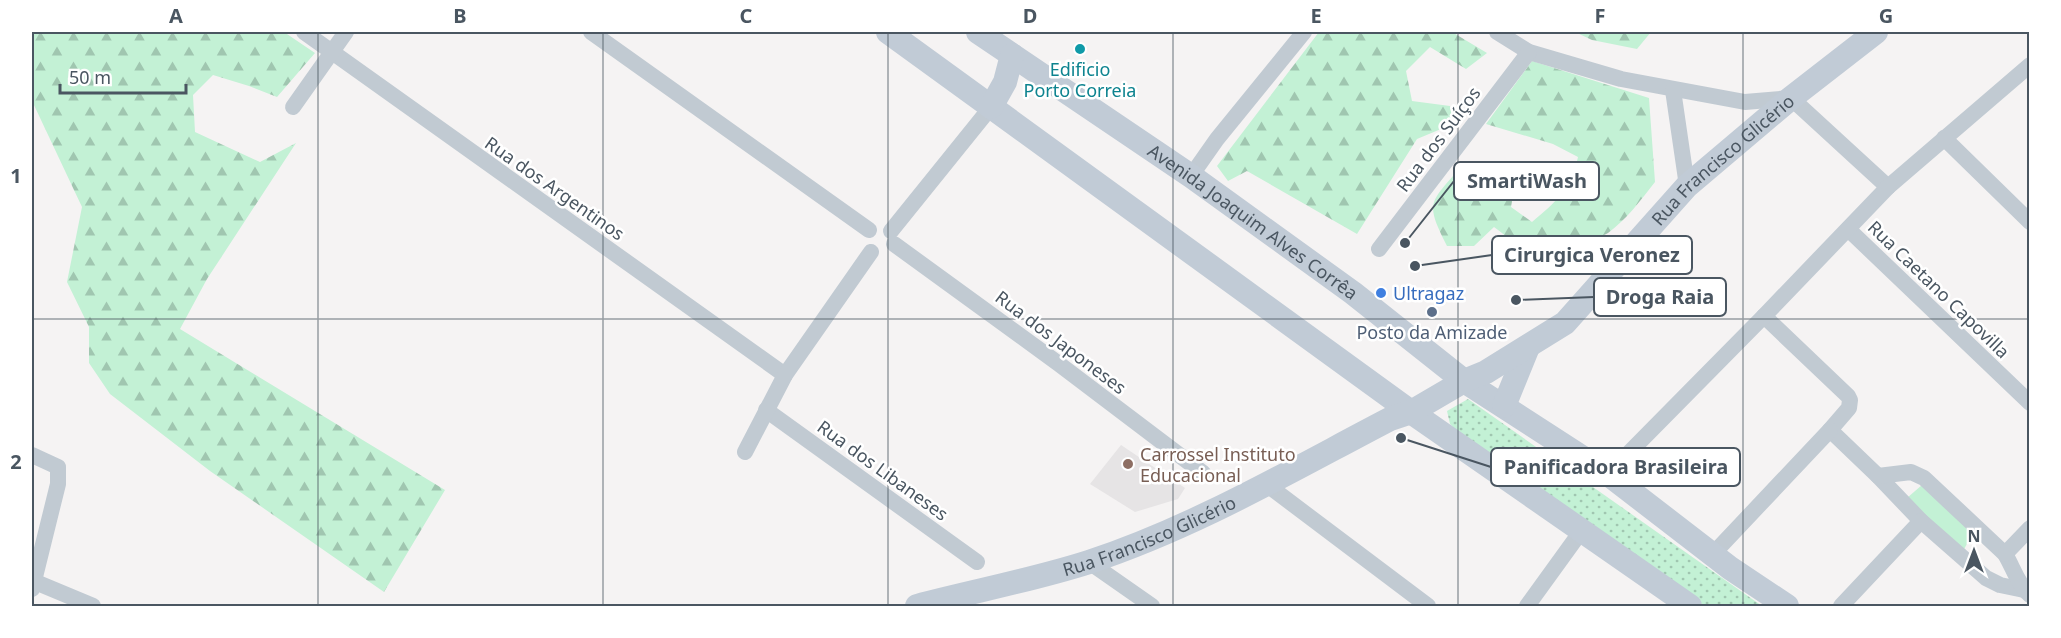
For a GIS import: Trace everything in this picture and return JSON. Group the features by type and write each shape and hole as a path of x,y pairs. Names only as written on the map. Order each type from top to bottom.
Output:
{"main road":[{"path":"888,32 1410,412 1690,606"},
{"name":"Avenida Joaquim Alves Corrêa","path":"978,32 1191,176 1353,293 1464,381 1608,474 1713,555 1787,606"},
{"name":"Rua Francisco Glicério","path":"917,606 1089,562 1185,523 1245,496 1390,418 1410,412 1528,347 1565,323 1687,186 1791,98 1875,32"},
{"path":"991,107 1005,82 1012,55"},
{"path":"1504,406 1528,347"}],"street":[{"name":"Rua dos Argentinos","path":"304,32 785,375"},
{"path":"292,107 346,32"},
{"path":"591,32 869,230"},
{"path":"1191,176 1217,139 1304,32"},
{"path":"1497,32 1529,52 1593,72 1673,90 1745,102 1791,98 1888,187"},
{"name":"Rua dos Suíços","path":"1379,249 1529,52"},
{"path":"1608,474 1888,187 2030,65"},
{"path":"1673,90 1687,186"},
{"path":"892,238 883,226 874,227 867,234 866,244 871,252 880,255 889,252 892,238 991,107"},
{"path":"1944,138 2030,222"},
{"name":"Rua Caetano Capovilla","path":"1848,229 2030,403"},
{"name":"Rua dos Japoneses","path":"892,238 1203,473"},
{"path":"745,452 785,375 871,252"},
{"path":"1713,555 1849,408 1848,396 1764,316"},
{"name":"Rua dos Libaneses","path":"766,410 976,562"},
{"path":"1830,430 1921,521 1986,578 2000,585 2026,592"},
{"path":"32,455 58,467 58,484 32,585 93,606"},
{"path":"1878,476 1911,472 1924,478 2005,555 2026,592"},
{"path":"1266,484 1428,606"},
{"path":"1841,606 1921,521"},
{"path":"2005,555 2030,528"},
{"path":"1527,606 1582,530"},
{"path":"1089,562 1152,606"}],"shaded area":[{"name":"Carrossel Instituto Educacional","path":"1121,445 1185,488 1178,499 1135,512 1090,484"}],"green space":[{"path":"34,32 284,32 315,53 277,97 213,75 193,95 195,132 260,162 296,143 207,279 180,329 445,490 384,592 210,471 110,394 89,363 89,327 67,282 82,207 33,103"},
{"path":"1319,32 1452,32 1487,53 1466,69 1430,47 1406,71 1412,101 1450,106 1453,124 1417,139 1357,234 1247,171 1228,181 1217,166"},
{"path":"1575,32 1651,32 1637,49 1592,40"},
{"path":"1532,61 1649,98 1655,182 1621,222 1600,237 1563,244 1525,245 1517,243 1494,227 1474,246 1447,246 1435,220 1434,204 1436,197 1460,168 1516,179 1511,207 1532,222 1555,201 1571,178 1578,157 1553,144 1486,124"},
{"path":"1468,399 1762,606 1705,606 1461,435 1450,424 1447,411"},
{"path":"1922,485 1973,533 1963,551 1907,498"}],"place":[{"name":"Edificio Porto Correia","path":"1080,49"},
{"name":"SmartiWash","path":"1405,243"},
{"name":"Cirurgica Veronez","path":"1415,266"},
{"name":"Ultragaz","path":"1381,293"},
{"name":"Droga Raia","path":"1516,300"},
{"name":"Posto da Amizade","path":"1432,312"},
{"name":"Panificadora Brasileira","path":"1401,438"},
{"name":"Carrossel Instituto Educacional","path":"1128,464"}]}
